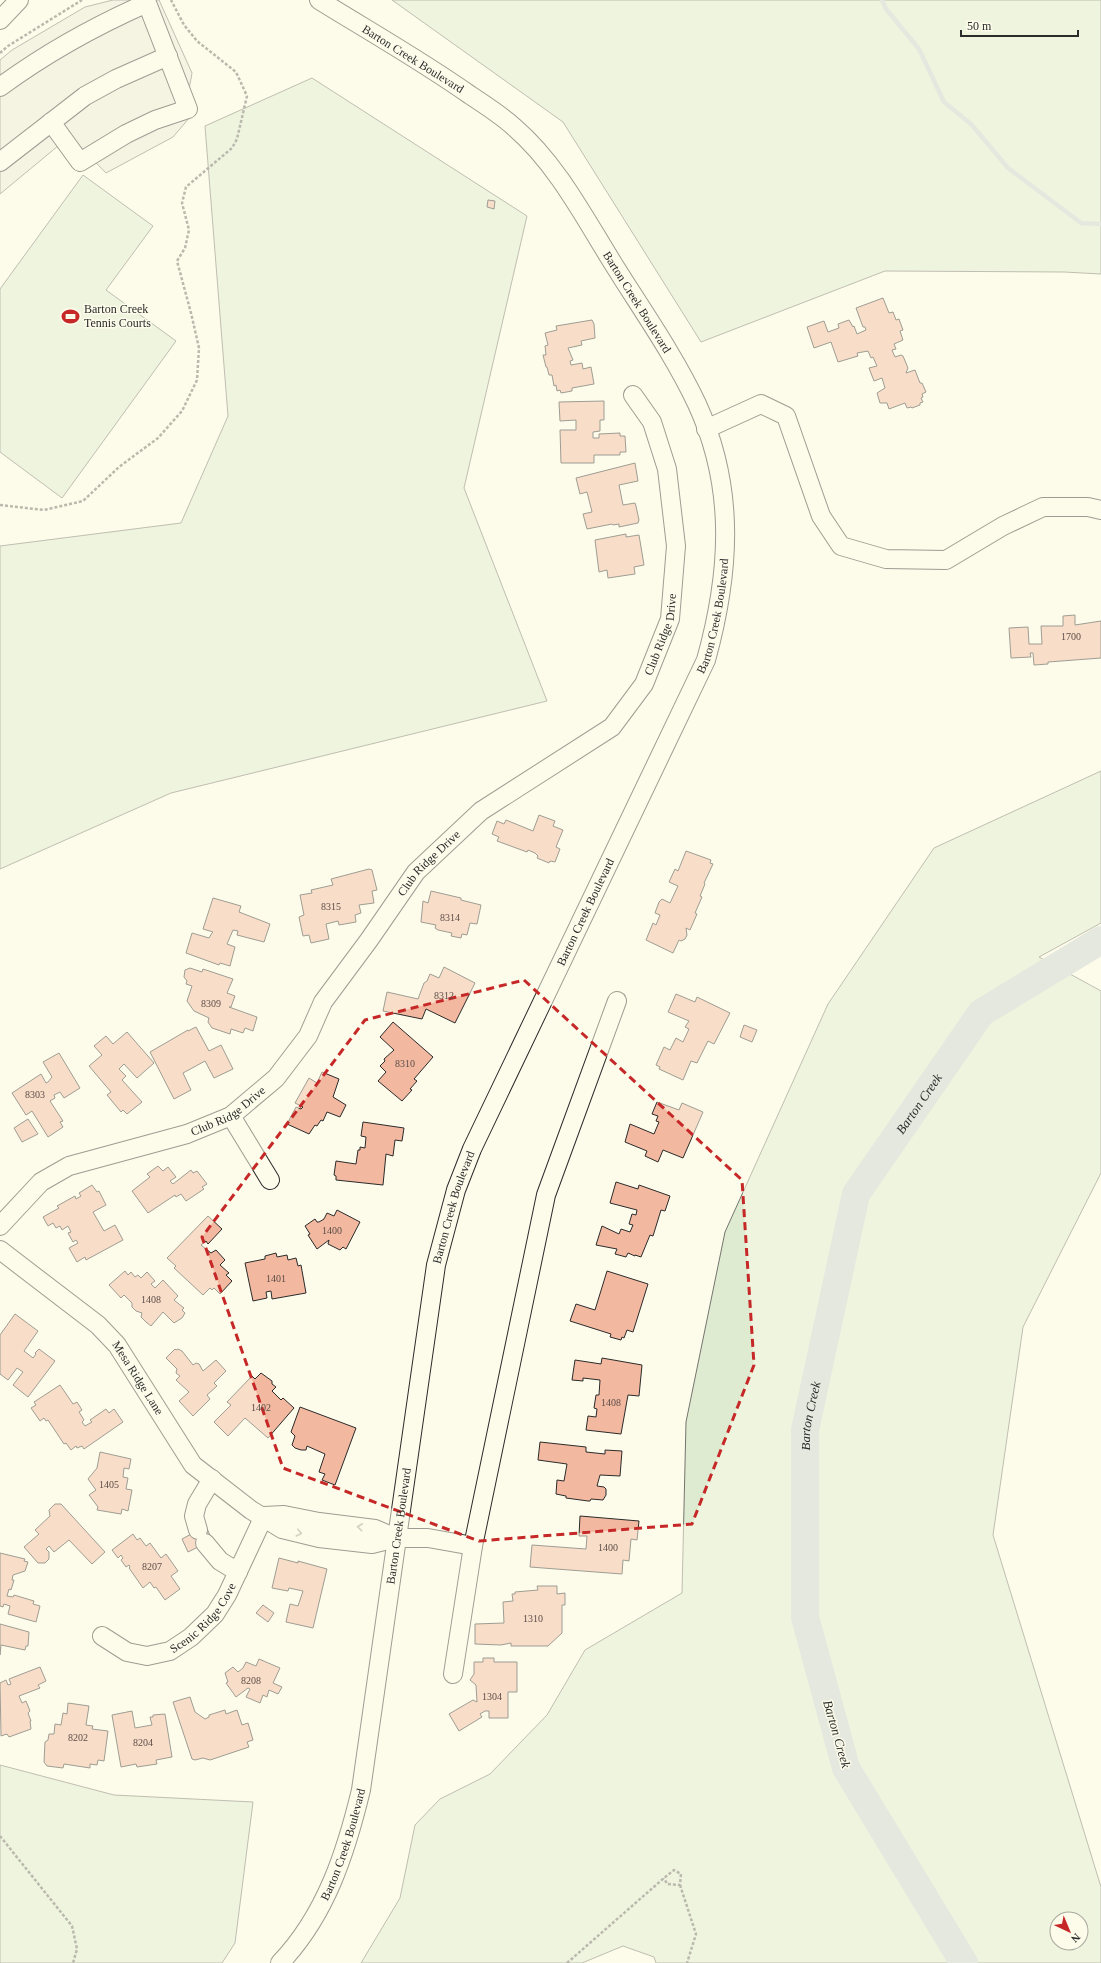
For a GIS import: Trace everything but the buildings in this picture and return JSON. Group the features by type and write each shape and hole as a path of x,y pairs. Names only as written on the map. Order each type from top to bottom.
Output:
{"street":[{"path":"0,20 19,0"},
{"name":"Barton Creek Boulevard","path":"280,1963 320,1908 334,1881 352,1824 360,1790 436,1266 456,1190 472,1149 706,660 720,599 725,566 726,529 718,469 697,405 679,370 570,194 544,158 514,127 456,85 319,0"},
{"path":"0,87 72,40 110,19 147,3 188,109 155,120 126,134 80,162 51,122"},
{"path":"0,162 85,96 116,79 168,56"},
{"name":"Club Ridge Drive","path":"0,1226 41,1182 69,1166 187,1134 231,1116 276,1078 299,1048 308,1036 323,1002 369,940 416,872 481,811 612,727 644,684 670,619 676,546 667,469 652,422 633,395"},
{"path":"706,429 761,404 786,416 821,516 841,546 886,559 946,560 1003,526 1044,508 1088,507 1101,510"},
{"path":"452,1674 473,1546 546,1195 617,1001"},
{"path":"231,1116 270,1180"},
{"name":"Mesa Ridge Lane","path":"0,1250 98,1325 117,1345 193,1465 251,1510 264,1516"},
{"path":"212,1479 197,1504 194,1516 202,1537 220,1561 238,1572"},
{"path":"264,1516 284,1515 319,1522 375,1529 396,1538 428,1538 473,1546"},
{"name":"Scenic Ridge Cove","path":"102,1636 127,1652 147,1656 170,1651 191,1637 215,1614 238,1572 264,1516"}],"path":[{"path":"0,53 8,46 82,0"},
{"path":"0,505 44,510 83,501 119,467 158,438 182,411 197,380 199,348 191,313 176,261 185,248 189,230 182,203 186,187 232,148 237,139 247,96 236,72 197,41 184,25 171,0"},
{"path":"0,1836 72,1926 77,1950 73,1963"},
{"path":"567,1963 674,1870 681,1874 680,1885 696,1934 688,1963"},
{"path":"664,1878 667,1884 680,1885"}],"highlighted area":[{"path":"524,980 742,1180 754,1365 692,1524 479,1541 283,1468 202,1237 365,1020"}],"green space":[{"path":"392,0 1101,0 1101,274 1064,272 885,271 701,342 563,122"},
{"path":"312,78 527,216 464,488 547,701 171,793 0,869 0,546 181,523 228,416 205,126"},
{"name":"Barton Creek Tennis Courts","path":"83,175 153,226 106,290 176,341 62,498 0,452 0,289"},
{"path":"1101,771 1101,923 1039,957 1101,991 1101,1173 1023,1327 993,1535 1101,1887 1101,1963 656,1963 654,1957 623,1946 582,1963 361,1963 400,1898 415,1825 440,1799 490,1774 547,1715 585,1650 682,1593 686,1422 725,1232 828,1004 934,848"},
{"path":"0,1765 114,1795 253,1802 235,1943 222,1963 0,1963"}],"shaded area":[{"path":"113,0 159,0 192,73 188,95 196,110 173,137 106,173 70,136 0,194 0,60 12,50 85,7"}],"waterway":[{"path":"882,0 886,9 919,49 944,102 971,124 1008,168 1081,223 1101,224"},
{"name":"Barton Creek","path":"964,1963 846,1768 805,1617 805,1430 856,1194 981,1013 1101,940"}],"place":[{"name":"Barton Creek Tennis Courts","path":"71,316"}]}
